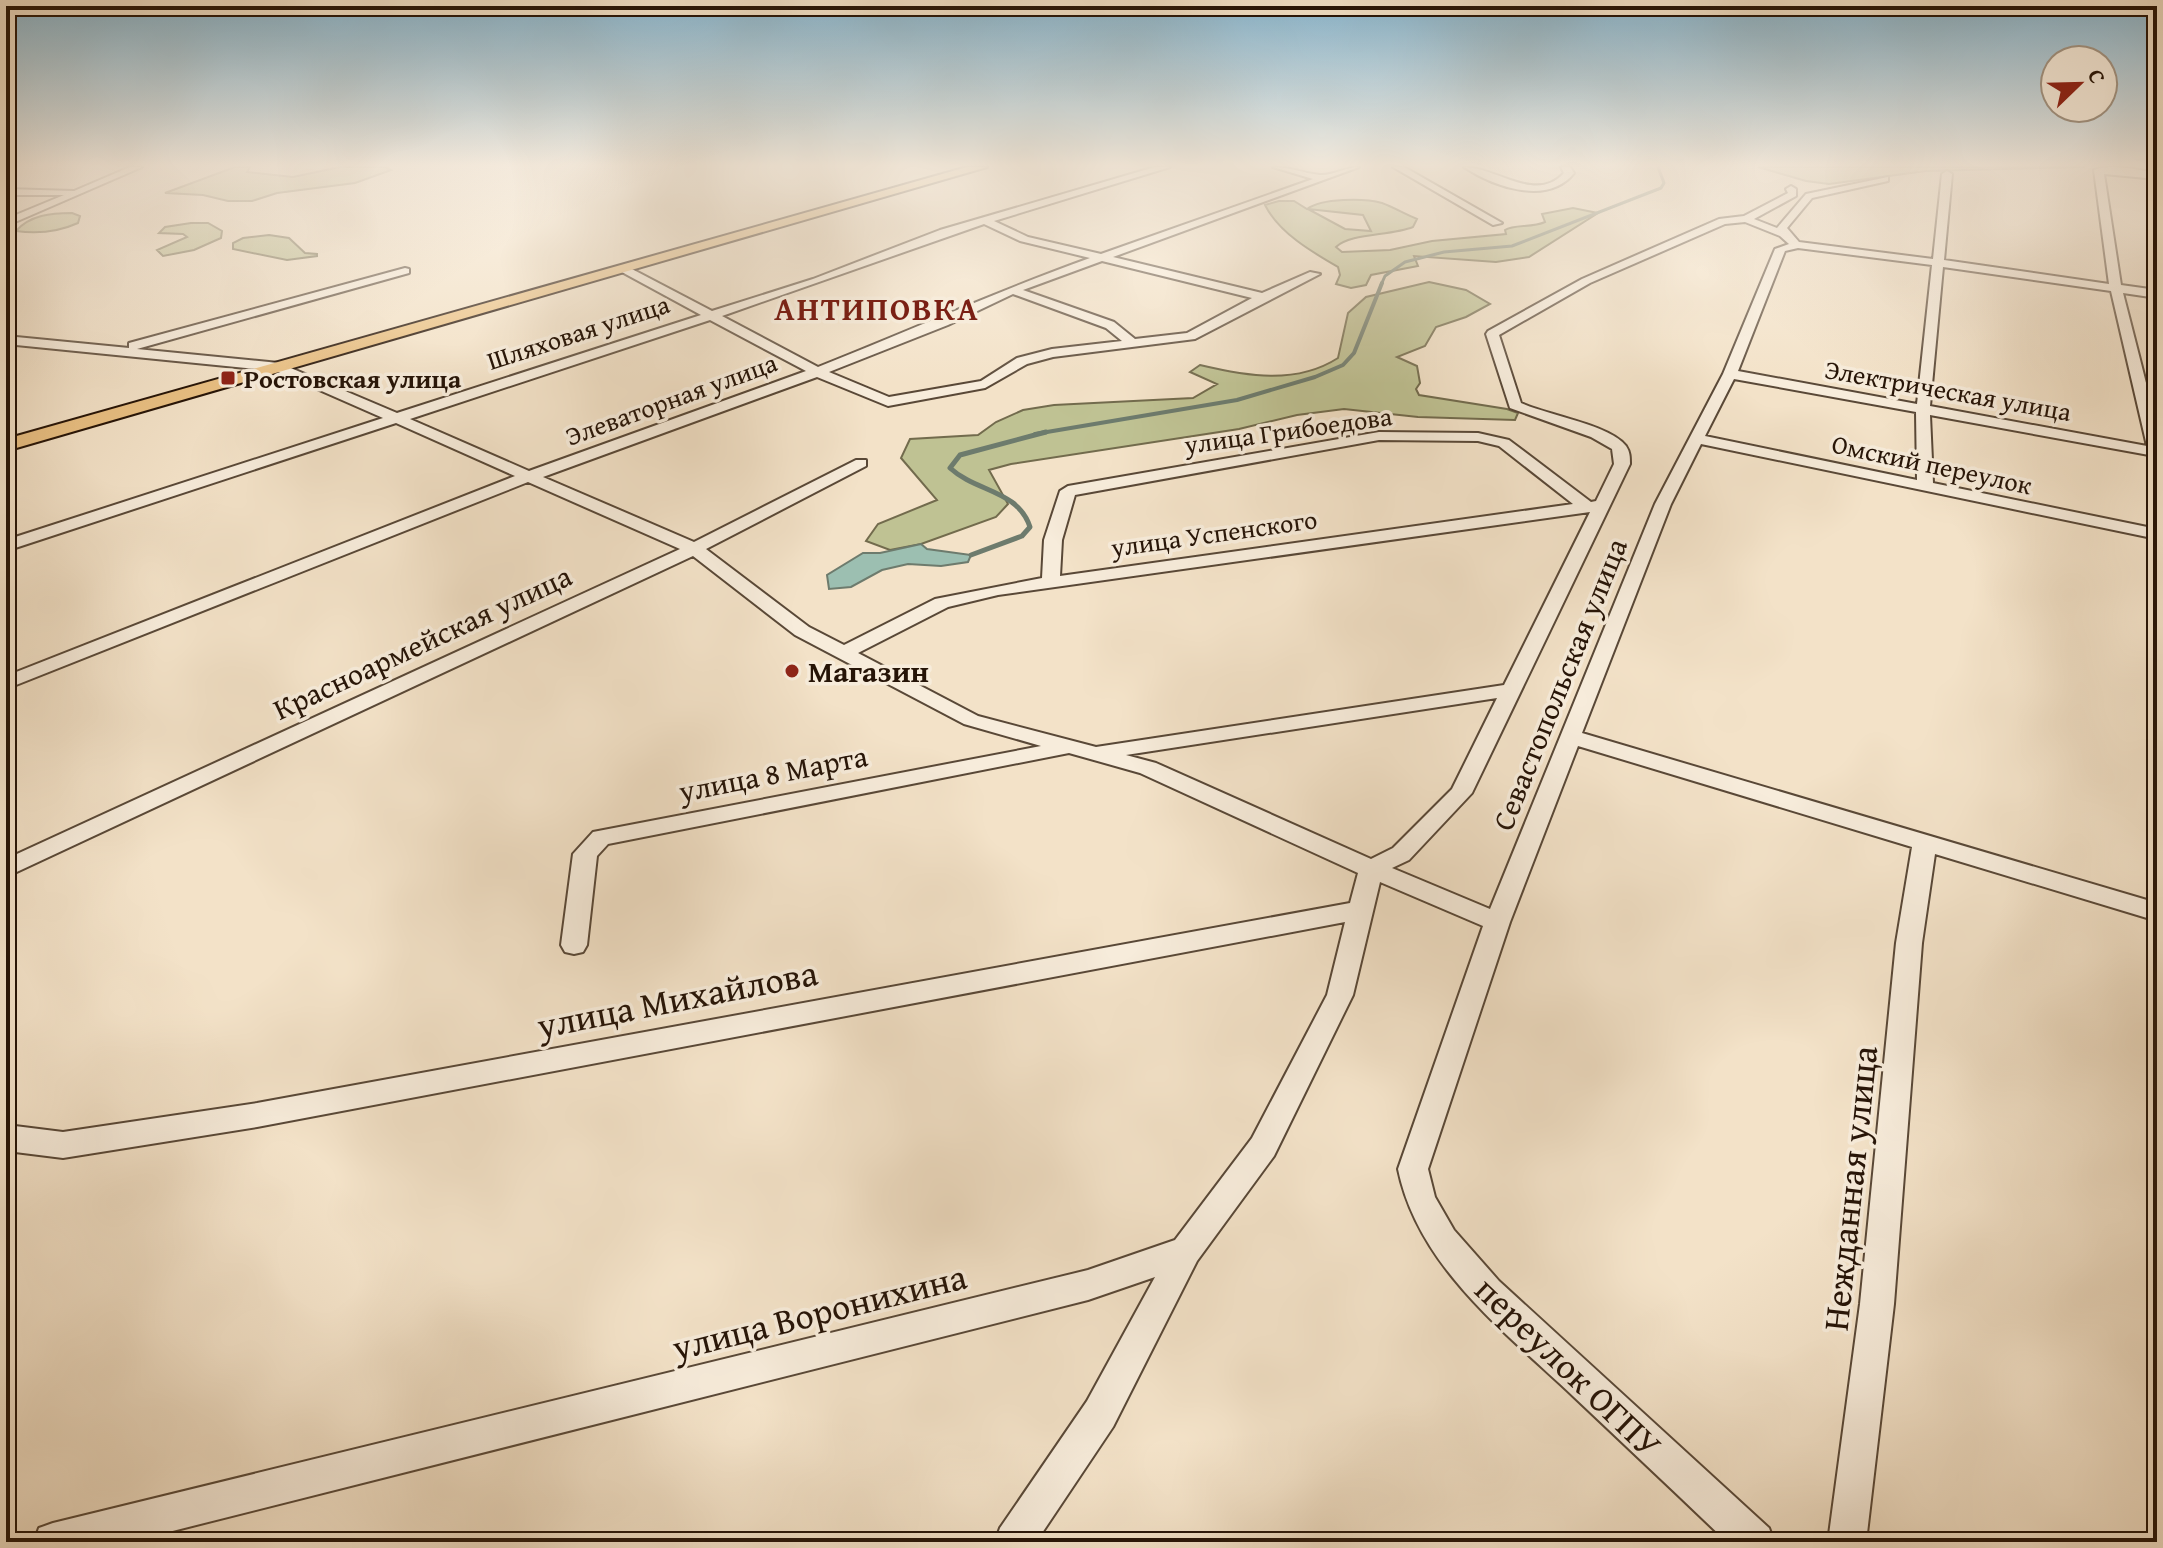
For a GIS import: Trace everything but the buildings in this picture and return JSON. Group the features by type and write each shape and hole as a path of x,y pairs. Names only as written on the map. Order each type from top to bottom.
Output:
{"main road":[{"path":"6,445 728,239"}],"street":[{"name":"Шляховая улица","path":"6,546 817,281 925,239"},
{"path":"1025,239 1263,297"},
{"name":"Элеваторная улица","path":"6,683 530,476 817,372 944,322 1012,290 1157,239"},
{"path":"1014,1542 1100,1414 1186,1251 1263,1147 1340,995 1371,869 1401,854 1461,793 1596,506 1622,464 1618,446 1596,434 1515,405 1492,334 1586,281 1681,239"},
{"path":"1925,487 1923,410 1940,239"},
{"path":"2109,239 2116,289 2157,453"},
{"path":"1791,240 2157,294"},
{"name":"Севастопольская улица","path":"1413,1169 1497,922 1663,504 1730,374 1777,254 1791,240"},
{"path":"624,269 817,372 881,401 898,402 985,384 1022,361 1130,341 1197,334 1263,297 1314,274"},
{"path":"122,350 405,271"},
{"path":"1012,290 1110,325 1130,341"},
{"path":"6,340 279,367 694,549 802,631 971,720 1148,768 1497,922"},
{"name":"Электрическая улица","path":"1730,374 2157,453"},
{"name":"улица Грибоедова","path":"1051,582 1053,540 1068,491 1379,436 1478,437 1504,443 1596,506"},
{"name":"Омский переулок","path":"1698,439 2157,534"},
{"name":"Красноармейская улица","path":"6,869 694,549 861,463"},
{"name":"улица Успенского","path":"843,653 942,603 998,590 1596,506"},
{"path":"1098,753 1511,690"},
{"path":"1572,737 2157,912"},
{"name":"улица 8 Марта","path":"574,945 585,854 601,838 1069,747"},
{"name":"Нежданная улица","path":"1847,1542 1877,1304 1909,943 1925,841"},
{"name":"улица Михайлова","path":"6,1141 15,1139 63,1145 257,1115 1361,910"},
{"name":"переулок ОГПУ","path":"1413,1169 1420,1201 1443,1240 1487,1292 1755,1542"},
{"name":"улица Воронихина","path":"53,1542 1072,1289 1186,1251"}],"green space":[{"path":"182,239 218,239 194,250 163,256 157,250"},
{"path":"241,239 290,239 305,253 317,256 287,260 233,249 233,243"},
{"path":"1295,239 1350,239 1336,247 1342,252 1390,250 1451,239 1557,239 1529,257 1496,262 1414,256 1418,266 1371,275 1366,285 1351,288 1336,284 1340,275 1338,267"},
{"path":"1429,282 1466,290 1490,304 1466,317 1436,327 1425,346 1397,357 1417,366 1420,383 1416,389 1419,395 1507,409 1518,413 1515,420 1418,417 1344,409 1297,415 1239,429 1011,464 989,470 1008,504 996,517 921,544 890,550 866,541 878,524 937,500 901,458 910,439 978,435 996,422 1023,410 1054,405 1193,398 1217,384 1190,372 1200,365 1270,376 1322,367 1338,358 1348,313 1366,297"}],"shaded area":[{"path":"921,544 927,549 971,555 968,562 941,566 908,564 882,570 851,587 829,589 827,575 863,553 880,553"}],"waterway":[{"path":"1381,285 1385,276 1405,262 1444,252 1512,246 1529,239"},
{"path":"1045,432 1237,400 1315,377 1343,365 1354,353 1382,283"},
{"path":"971,555 1022,536 1030,527 1024,515 1006,498 950,468 960,455 1045,432"},
{"path":"1035,434 1045,432"}],"place":[{"name":"Ростовская улица","path":"228,378"},
{"name":"Магазин","path":"792,671"}],"district":[{"name":"АНТИПОВКА","path":"877,308"}]}
